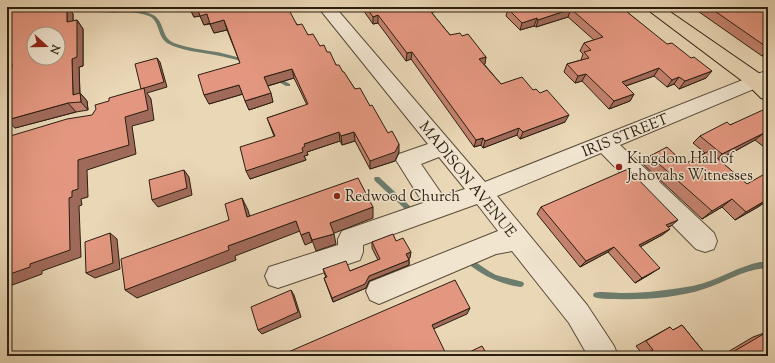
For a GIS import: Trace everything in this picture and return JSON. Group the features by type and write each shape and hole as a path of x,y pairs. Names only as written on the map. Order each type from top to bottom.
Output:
{"main road":[{"path":"652,7 765,84"}],"street":[{"name":"MADISON AVENUE","path":"326,7 481,193 578,314 604,356"},
{"name":"IRIS STREET","path":"278,276 351,252 350,239 481,193 604,143 765,84"},
{"path":"604,143 706,241"},
{"path":"438,208 407,160 443,147"},
{"path":"380,291 494,244 517,239"}],"building":[{"path":"9,7 67,7 67,22 77,20 77,57 72,59 73,95 80,93 81,102 68,103 7,120 12,64 7,65"},
{"path":"197,7 281,7 283,11 289,10 297,25 302,24 308,35 313,34 320,46 324,45 327,52 330,52 336,65 339,65 355,89 360,88 370,106 372,105 388,133 392,131 399,144 395,152 370,161 354,132 341,136 339,132 304,144 305,146 302,148 303,152 246,171 240,147 275,136 267,118 308,104 292,69 264,77 271,93 245,101 239,85 204,95 198,75 240,63 224,20 210,24 207,14 200,16"},
{"path":"366,7 427,7 450,35 460,33 462,36 468,34 486,57 479,59 501,84 522,77 533,90 536,89 540,93 547,90 569,115 523,132 519,128 485,141 483,138 476,140 412,52 407,53 378,15 373,17"},
{"path":"513,7 621,7 667,44 672,43 691,58 694,57 712,71 685,81 679,77 672,80 659,68 622,82 634,94 614,101 586,74 578,76 567,64 589,58 584,52 591,50 584,43 603,37 571,9 538,20 537,18 522,23 508,9"},
{"path":"709,7 768,7 768,48"},
{"path":"157,58 164,82 141,89 135,64"},
{"path":"144,88 148,110 125,117 129,145 78,160 78,189 72,191 72,197 69,198 70,250 30,264 30,267 7,275 7,137 67,119 92,115 96,109 95,105 109,101 109,98"},
{"path":"765,109 768,111 768,136 764,133 722,154 700,136 727,122 730,125"},
{"path":"667,147 685,164 709,151 747,184 768,172 768,191 764,194 768,199 746,212 732,199 712,211 650,156"},
{"path":"628,169 678,220 666,225 670,229 639,245 660,268 642,278 614,247 586,261 541,207"},
{"path":"184,170 187,188 152,200 149,180"},
{"path":"358,178 373,207 330,223 334,234 312,240 309,232 301,235 296,221 228,246 229,250 125,290 121,259 229,220 225,204 242,198 247,217"},
{"path":"110,233 113,263 86,273 85,242"},
{"path":"393,234 396,241 403,238 411,252 406,254 409,260 369,276 365,284 332,298 324,278 327,277 323,269 346,261 350,271 380,259 372,242"},
{"path":"455,280 470,308 432,325 447,356 279,356"},
{"path":"291,290 298,312 258,330 251,307"},
{"path":"682,325 707,356 652,356 649,352 653,350 646,341 670,327 673,330"},
{"path":"767,332 768,356 726,356"},
{"path":"482,346 488,356 461,356"}],"waterway":[{"path":"87,7 102,11 134,12 150,15 154,17 159,24 164,37 171,43 245,61"},
{"path":"275,78 288,85"},
{"path":"377,179 408,208"},
{"path":"469,261 493,277 521,284"},
{"path":"596,295 636,296 693,289 712,283 743,269 760,265 768,265"}],"place":[{"name":"Kingdom Hall of Jehovahs Witnesses","path":"619,167"},
{"name":"Redwood Church","path":"337,196"}]}
